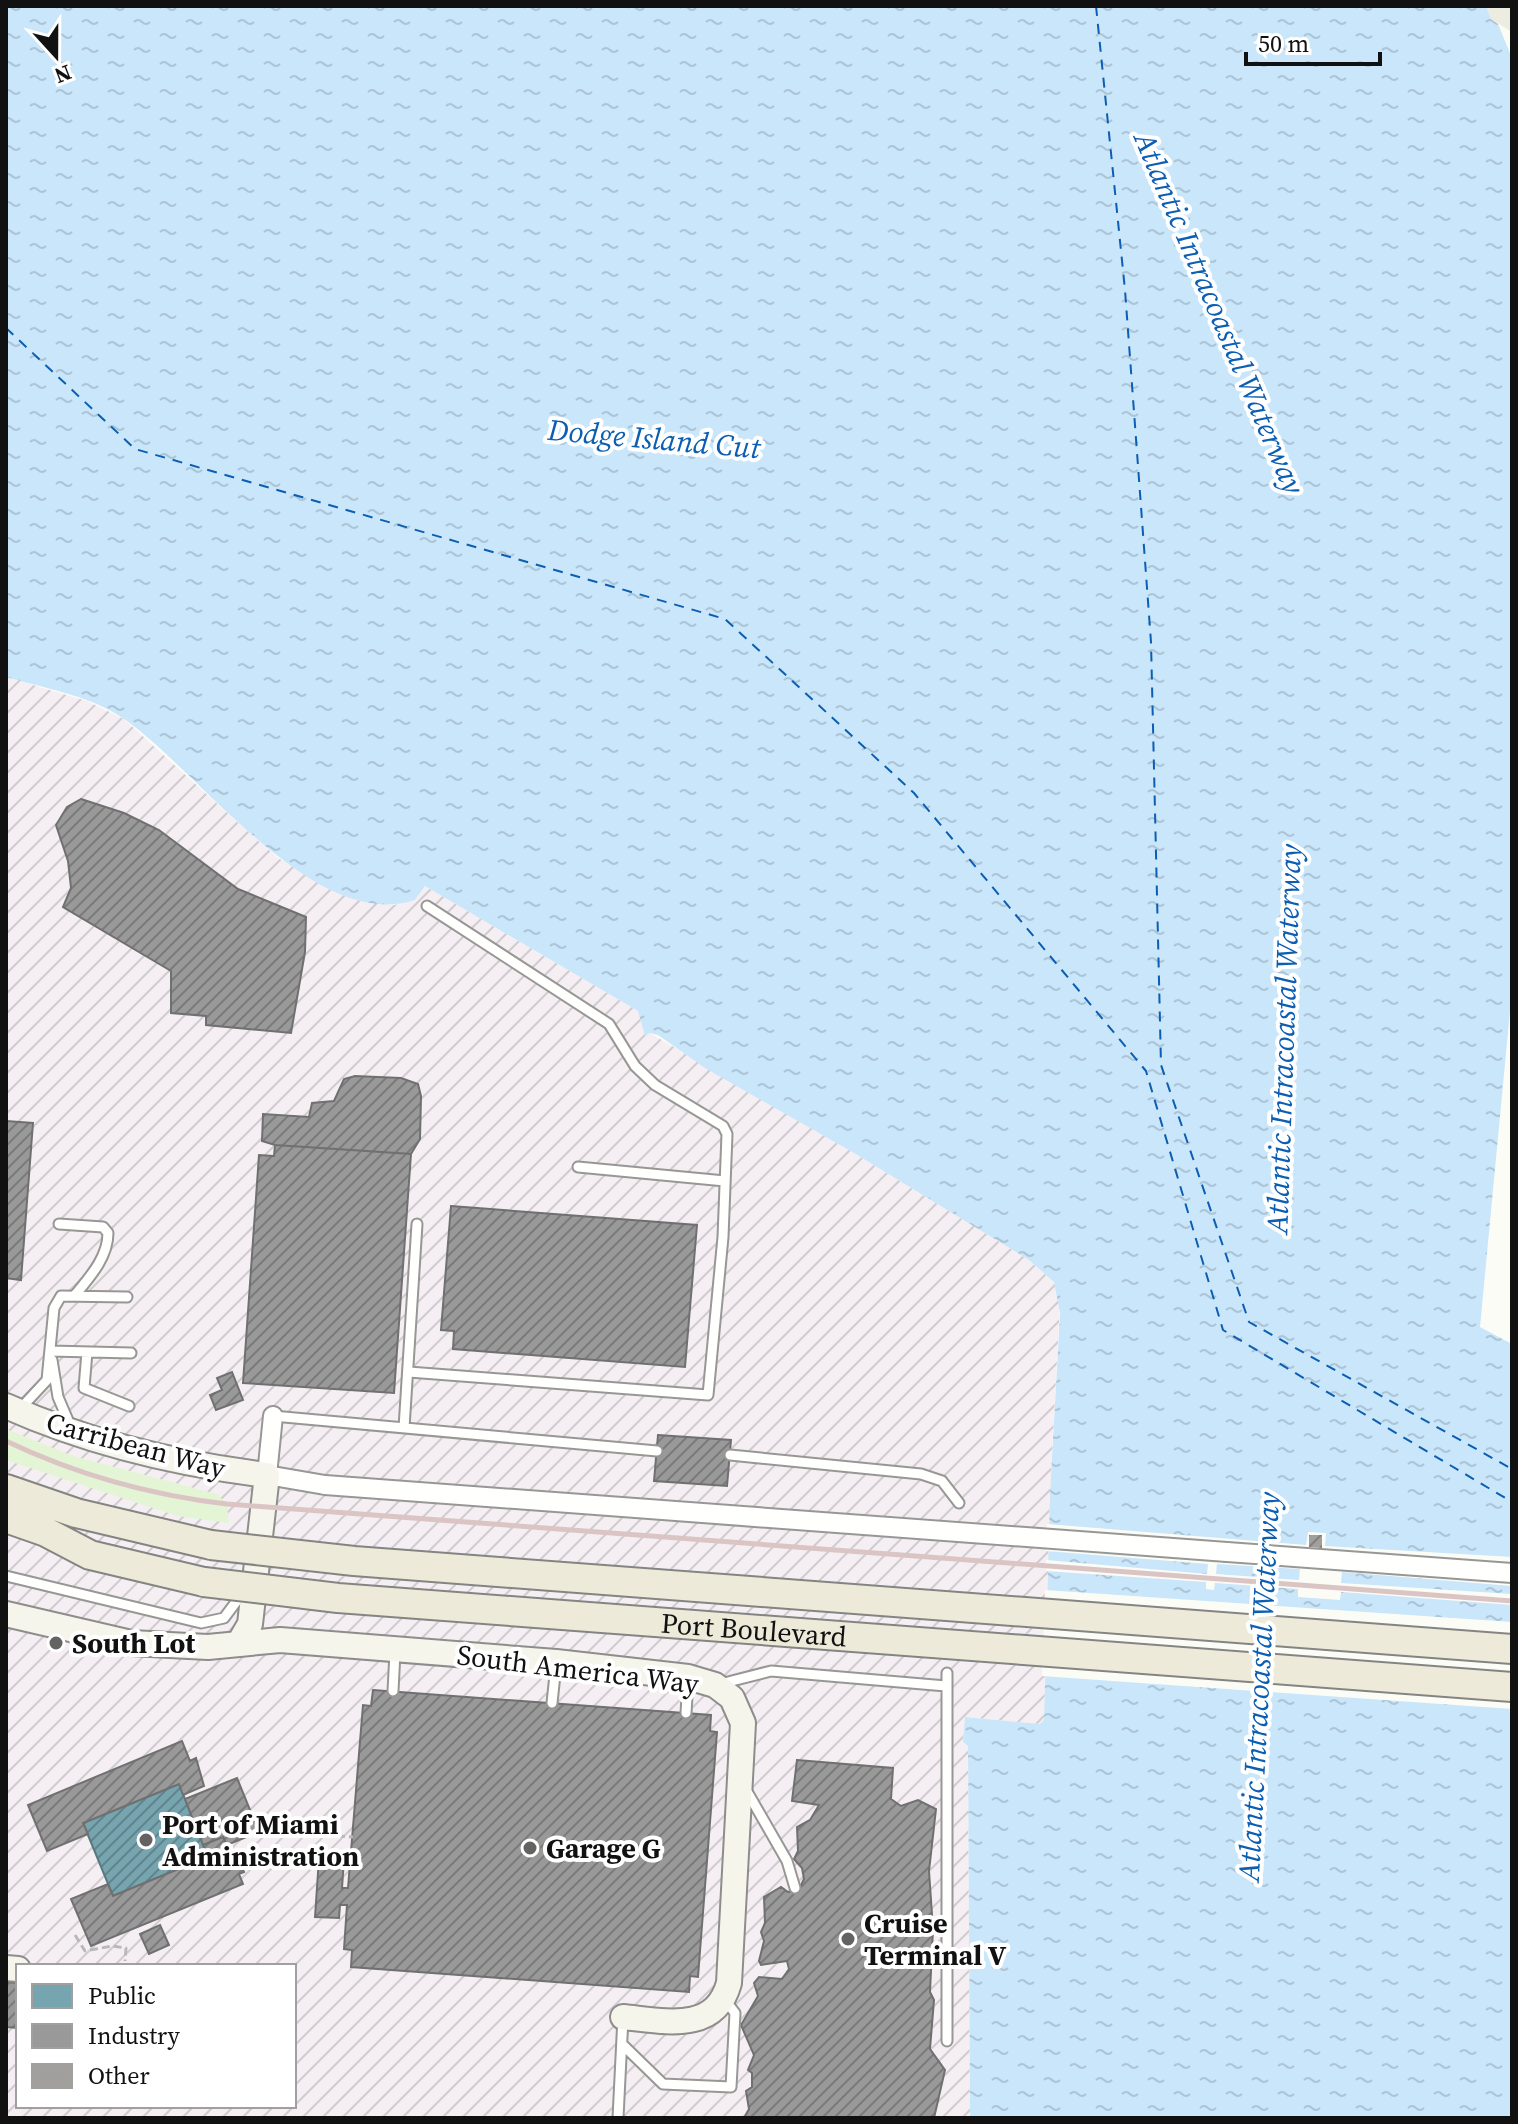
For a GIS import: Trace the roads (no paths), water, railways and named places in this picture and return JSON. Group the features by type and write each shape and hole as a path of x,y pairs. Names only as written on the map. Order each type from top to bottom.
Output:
{"main road":[{"name":"Port Boulevard","path":"6,1489 91,1517 211,1545 354,1561 1512,1649"},
{"name":"Port Boulevard","path":"6,1518 46,1532 90,1555 204,1582 338,1598 1512,1687"},
{"path":"6,1537 90,1555"}],"street":[{"name":"Carribean Way","path":"12,1409 75,1433 192,1465 267,1475"},
{"path":"239,1643 250,1624 273,1416"},
{"path":"267,1475 325,1485 1512,1573"},
{"name":"South America Way","path":"6,1614 131,1643 208,1647 280,1640 556,1662 688,1677 715,1685 732,1698 743,1723 729,1983 718,2006"},
{"path":"623,2017 673,2022 718,2006"}],"lane":[{"path":"409,1372 708,1395 727,1134 718,1121 655,1085 635,1066 609,1024 427,906"},
{"path":"578,1167 725,1181"},
{"path":"59,1224 103,1227 108,1233 108,1245 94,1272 75,1295"},
{"path":"404,1428 417,1224"},
{"path":"12,1409 47,1380 52,1355 54,1308 61,1296 127,1297"},
{"path":"87,1352 84,1388 129,1406"},
{"path":"52,1355 131,1353"},
{"path":"52,1355 58,1397 75,1433"},
{"path":"273,1416 657,1451"},
{"path":"730,1455 921,1474 942,1481 959,1503"},
{"path":"6,1576 213,1623 224,1618 256,1575"},
{"path":"393,1691 395,1649"},
{"path":"552,1703 556,1662"},
{"path":"715,1685 771,1671 946,1686"},
{"path":"947,1673 947,2041"},
{"path":"686,1713 688,1677"},
{"path":"741,1783 787,1861 795,1888"},
{"path":"624,2046 663,2084 731,2087 735,2013 718,2006"},
{"path":"618,2118 624,2046 623,2017"}],"water":[{"path":"6,6 1486,6 1491,19 1498,24 1512,58 1512,990 1480,1327 1512,1344 1512,2118 970,2118 968,1746 963,1742 965,1717 1040,1724 1044,1720 1050,1494 1060,1313 1054,1282 1029,1260 854,1153 705,1068 658,1035 650,1033 645,1036 638,1011 425,886 415,900 376,904 336,893 296,870 258,840 151,740 121,717 80,698 6,677"}],"railway":[{"path":"6,1441 114,1482 227,1504 1512,1601"}],"place":[{"name":"South Lot","path":"56,1643"},
{"name":"Port of Miami Administration","path":"146,1840"},
{"name":"Garage G","path":"530,1848"},
{"name":"Cruise Terminal V","path":"848,1939"}],"water label":[{"name":"Atlantic Intracoastal Waterway","path":"1219,313"},
{"name":"Dodge Island Cut","path":"654,439"},
{"name":"Atlantic Intracoastal Waterway","path":"1284,1039"},
{"name":"Atlantic Intracoastal Waterway","path":"1259,1687"}]}
